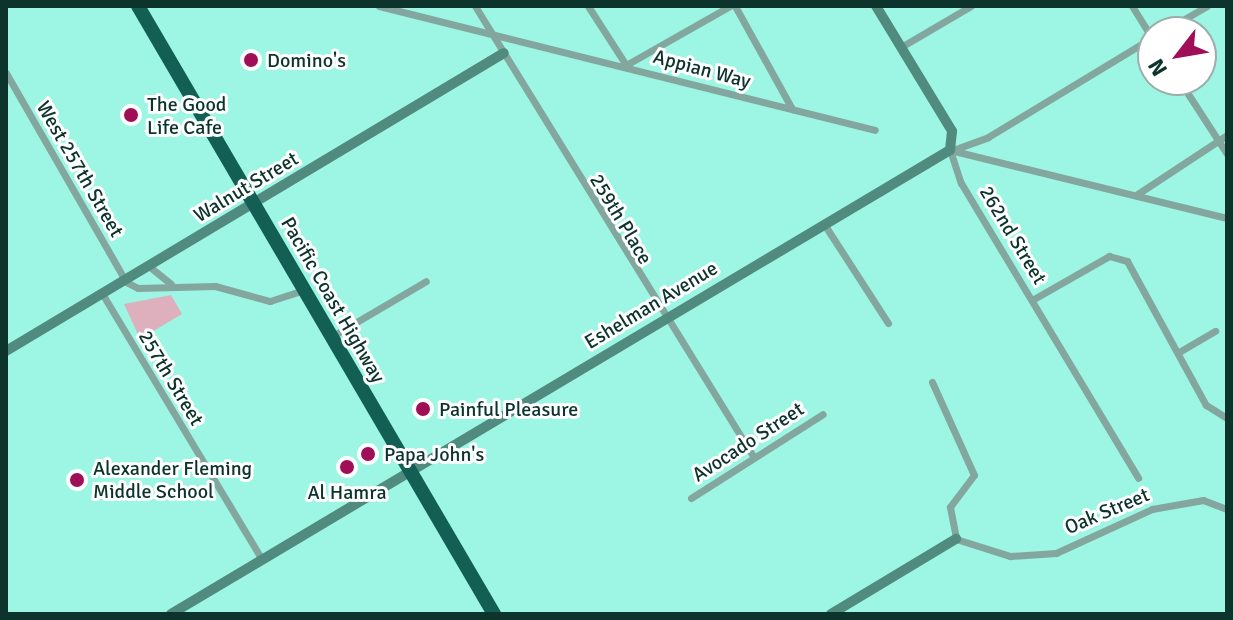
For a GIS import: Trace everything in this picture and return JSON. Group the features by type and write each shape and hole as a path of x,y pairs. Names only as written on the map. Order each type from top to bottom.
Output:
{"highway":[{"name":"Pacific Coast Highway","path":"138,6 494,614"}],"street":[{"name":"Appian Way","path":"379,6 521,44 626,65 875,130"},
{"name":"259th Place","path":"475,6 753,456"},
{"path":"588,6 626,65 732,6 792,109"},
{"name":"262nd Street","path":"876,6 952,131 950,150 961,183 1138,478"},
{"path":"901,47 971,6"},
{"path":"504,53 521,44"},
{"name":"Eshelman Avenue","path":"171,614 665,317 950,150 988,137 1137,48"},
{"name":"Walnut Street","path":"6,351 126,282 253,202 504,53"},
{"name":"West 257th Street","path":"6,73 126,282"},
{"path":"1190,96 1227,154"},
{"path":"1136,195 1227,135"},
{"path":"950,150 1227,218"},
{"path":"824,224 888,323"},
{"path":"1032,300 1109,256 1127,261 1206,405 1227,418"},
{"path":"150,267 171,284"},
{"path":"331,337 426,281"},
{"path":"126,282 138,288 171,284 215,286 270,301 304,290"},
{"name":"257th Street","path":"103,295 262,560"},
{"path":"1179,352 1215,331"},
{"path":"831,614 956,539 950,507 974,475 932,382"},
{"name":"Avocado Street","path":"691,498 823,414"},
{"name":"Oak Street","path":"956,539 1010,556 1056,553 1152,509 1203,500 1227,509"}],"shaded area":[{"path":"171,295 182,314 140,339 124,304"}],"place":[{"name":"Domino's","path":"251,60"},
{"name":"The Good Life Cafe","path":"131,115"},
{"name":"Painful Pleasure","path":"423,409"},
{"name":"Papa John's","path":"368,454"},
{"name":"Al Hamra","path":"347,467"},
{"name":"Alexander Fleming Middle School","path":"77,480"}]}
